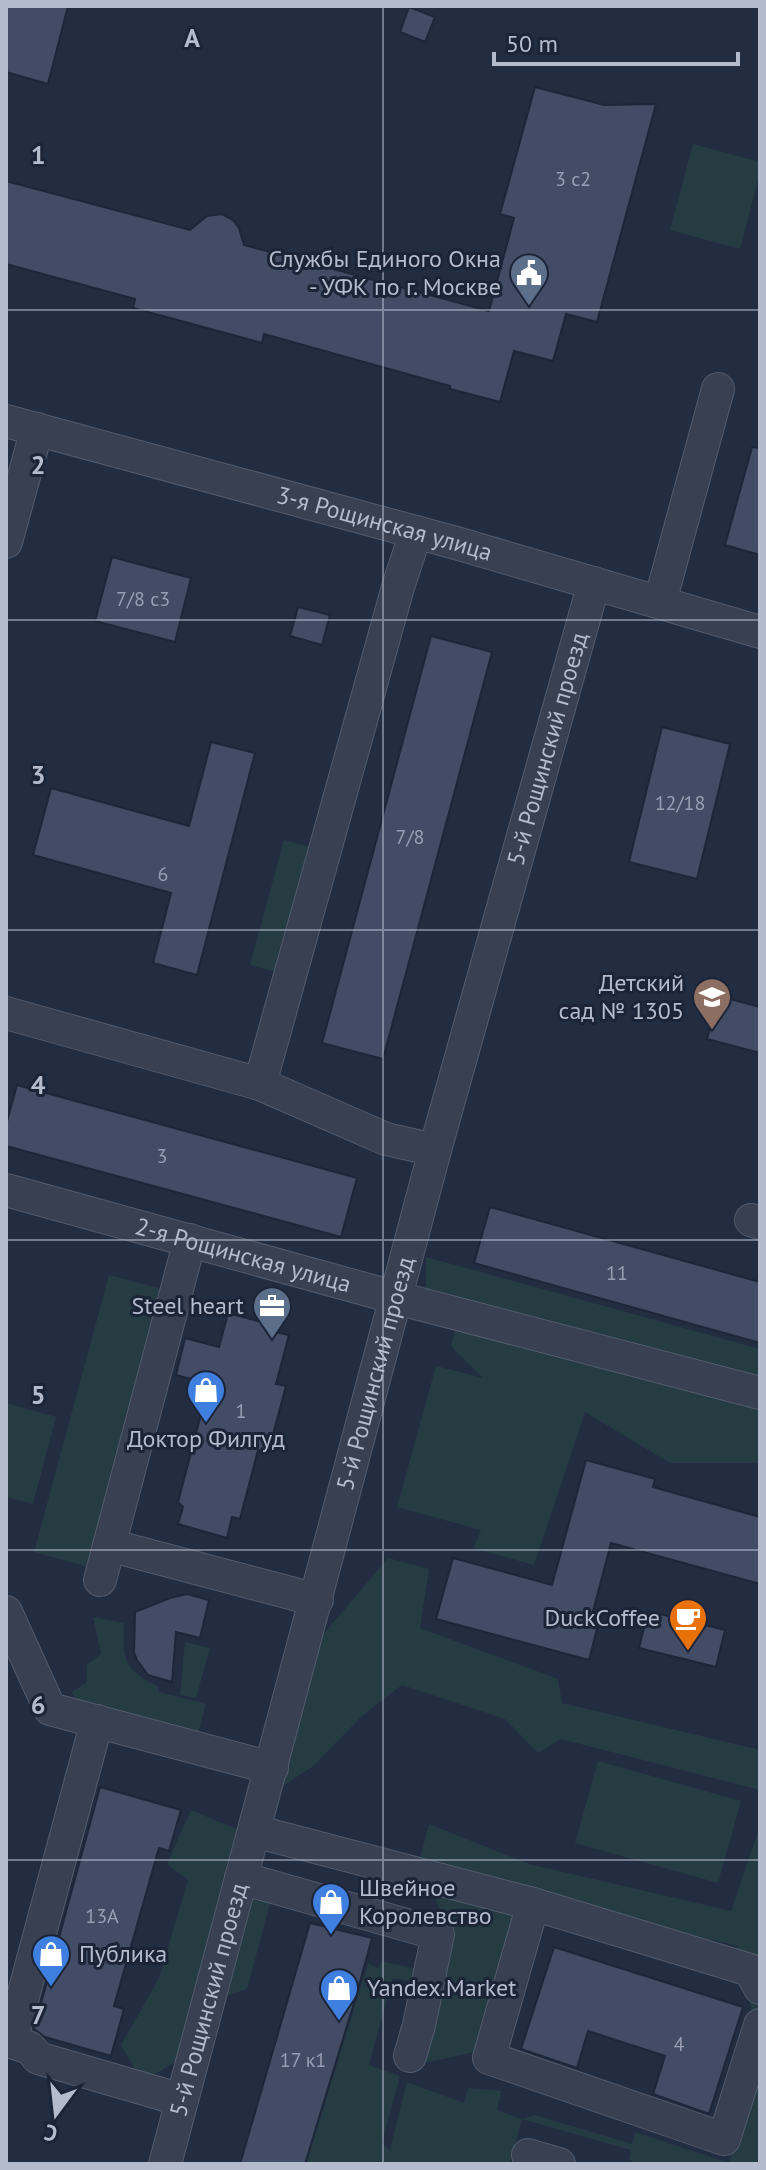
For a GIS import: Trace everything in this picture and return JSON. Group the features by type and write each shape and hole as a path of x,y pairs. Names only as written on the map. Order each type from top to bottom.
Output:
{"street":[{"path":"660,602 718,389"},
{"name":"3-я Рощинская улица","path":"6,421 416,532 760,632"},
{"path":"6,542 37,429"},
{"path":"260,1084 416,532"},
{"name":"5-й Рощинский проезд","path":"165,2164 435,1150 594,583"},
{"path":"6,1013 260,1084 386,1139 435,1150"},
{"name":"2-я Рощинская улица","path":"6,1190 397,1298 760,1393"},
{"path":"100,1580 190,1240"},
{"path":"109,1545 317,1600"},
{"path":"6,1612 50,1709 272,1768"},
{"path":"97,1721 9,2041 30,2048 38,2058 182,2100"},
{"path":"254,1831 533,1904 750,1970 760,1988"},
{"path":"241,1878 438,1934 410,2056"},
{"path":"533,1904 489,2058 724,2139 760,2025"},
{"path":"529,2151 559,2164"}],"shaded area":[{"path":"693,144 760,162 740,249 670,230"},
{"path":"284,840 310,847 276,972 250,965"},
{"path":"426,1257 760,1349 760,1381 426,1294"},
{"path":"109,1275 169,1291 96,1569 34,1552"},
{"path":"457,1325 760,1406 760,1463 670,1463 585,1412 534,1565 473,1548 481,1530 397,1507 436,1366 483,1378 451,1346"},
{"path":"6,1403 56,1417 33,1504 6,1497"},
{"path":"388,1558 429,1569 420,1628 558,1679 562,1703 760,1750 760,1790 561,1739 538,1753 505,1719 402,1685 363,1715 312,1767 278,1789 311,1649"},
{"path":"93,1617 124,1623 127,1662 138,1674 157,1686 159,1692 206,1704 197,1738 82,1708 72,1692 87,1682 87,1665 101,1654"},
{"path":"185,1642 210,1648 196,1698 180,1695"},
{"path":"598,1761 741,1801 718,1883 575,1843"},
{"path":"191,1810 241,1831 270,1904 247,1989 219,1998 180,2059 142,2082 121,2045 159,1978 188,1880 167,1864"},
{"path":"429,1824 529,1864 731,1911 760,1826 760,2036 744,1984 737,1946 522,1892 479,2051 420,2064 445,1921 419,1862"},
{"path":"381,1961 416,1969 413,1982 393,1978 369,2065 400,2076 382,2142 390,2150 407,2082 464,2103 468,2088 501,2091 497,2110 521,2119 535,2115 632,2144 635,2132 729,2163 760,2049 760,2164 635,2164 629,2159 631,2150 522,2119 510,2164 306,2164 368,1963 379,1969"}],"building":[{"path":"6,6 68,6 48,84 6,72"},
{"path":"409,7 435,17 425,42 400,32"},
{"path":"535,87 604,105 656,104 597,322 566,314 553,361 514,351 500,402 264,334 262,343 133,308 135,299 6,264 6,181 190,230 207,216 222,214 239,228 244,245 489,311 514,218 500,214"},
{"path":"752,447 760,448 760,555 725,545"},
{"path":"112,557 191,578 175,642 95,621"},
{"path":"298,607 330,615 322,645 290,636"},
{"path":"431,636 492,652 383,1059 322,1043"},
{"path":"662,727 730,744 697,879 629,862"},
{"path":"211,742 255,753 197,975 153,963 171,893 33,855 51,788 189,826"},
{"path":"719,996 760,1007 760,1053 707,1039"},
{"path":"17,1085 357,1178 341,1237 6,1146 6,1125"},
{"path":"490,1207 760,1282 760,1343 474,1263"},
{"path":"228,1313 273,1325 271,1331 289,1335 276,1384 286,1386 268,1453 258,1450 240,1519 232,1517 227,1538 178,1524 183,1507 178,1502 209,1384 176,1375 185,1338 219,1347"},
{"path":"586,1460 655,1479 653,1487 760,1517 760,1584 611,1543 590,1623 598,1625 589,1660 436,1619 453,1558 552,1585"},
{"path":"187,1594 209,1600 200,1638 176,1632 172,1682 148,1675 134,1652 135,1612"},
{"path":"648,1611 725,1630 716,1667 639,1648"},
{"path":"100,1787 181,1810 169,1851 159,1848 114,2006 124,2009 111,2056 45,2037 34,2029"},
{"path":"310,1923 372,1938 357,1993 305,2164 240,2164"},
{"path":"554,1947 743,2007 709,2114 653,2094 665,2056 588,2031 577,2068 521,2049"}],"place":[{"name":"Службы Единого Окна - УФК по г. Москве","path":"529,307"},
{"name":"Детский сад № 1305","path":"712,1031"},
{"name":"Steel heart","path":"272,1340"},
{"name":"Доктор Филгуд","path":"206,1424"},
{"name":"DuckCoffee","path":"688,1652"},
{"name":"Швейное Королевство","path":"331,1936"},
{"name":"Публика","path":"51,1988"},
{"name":"Yandex.Market","path":"339,2022"}]}
